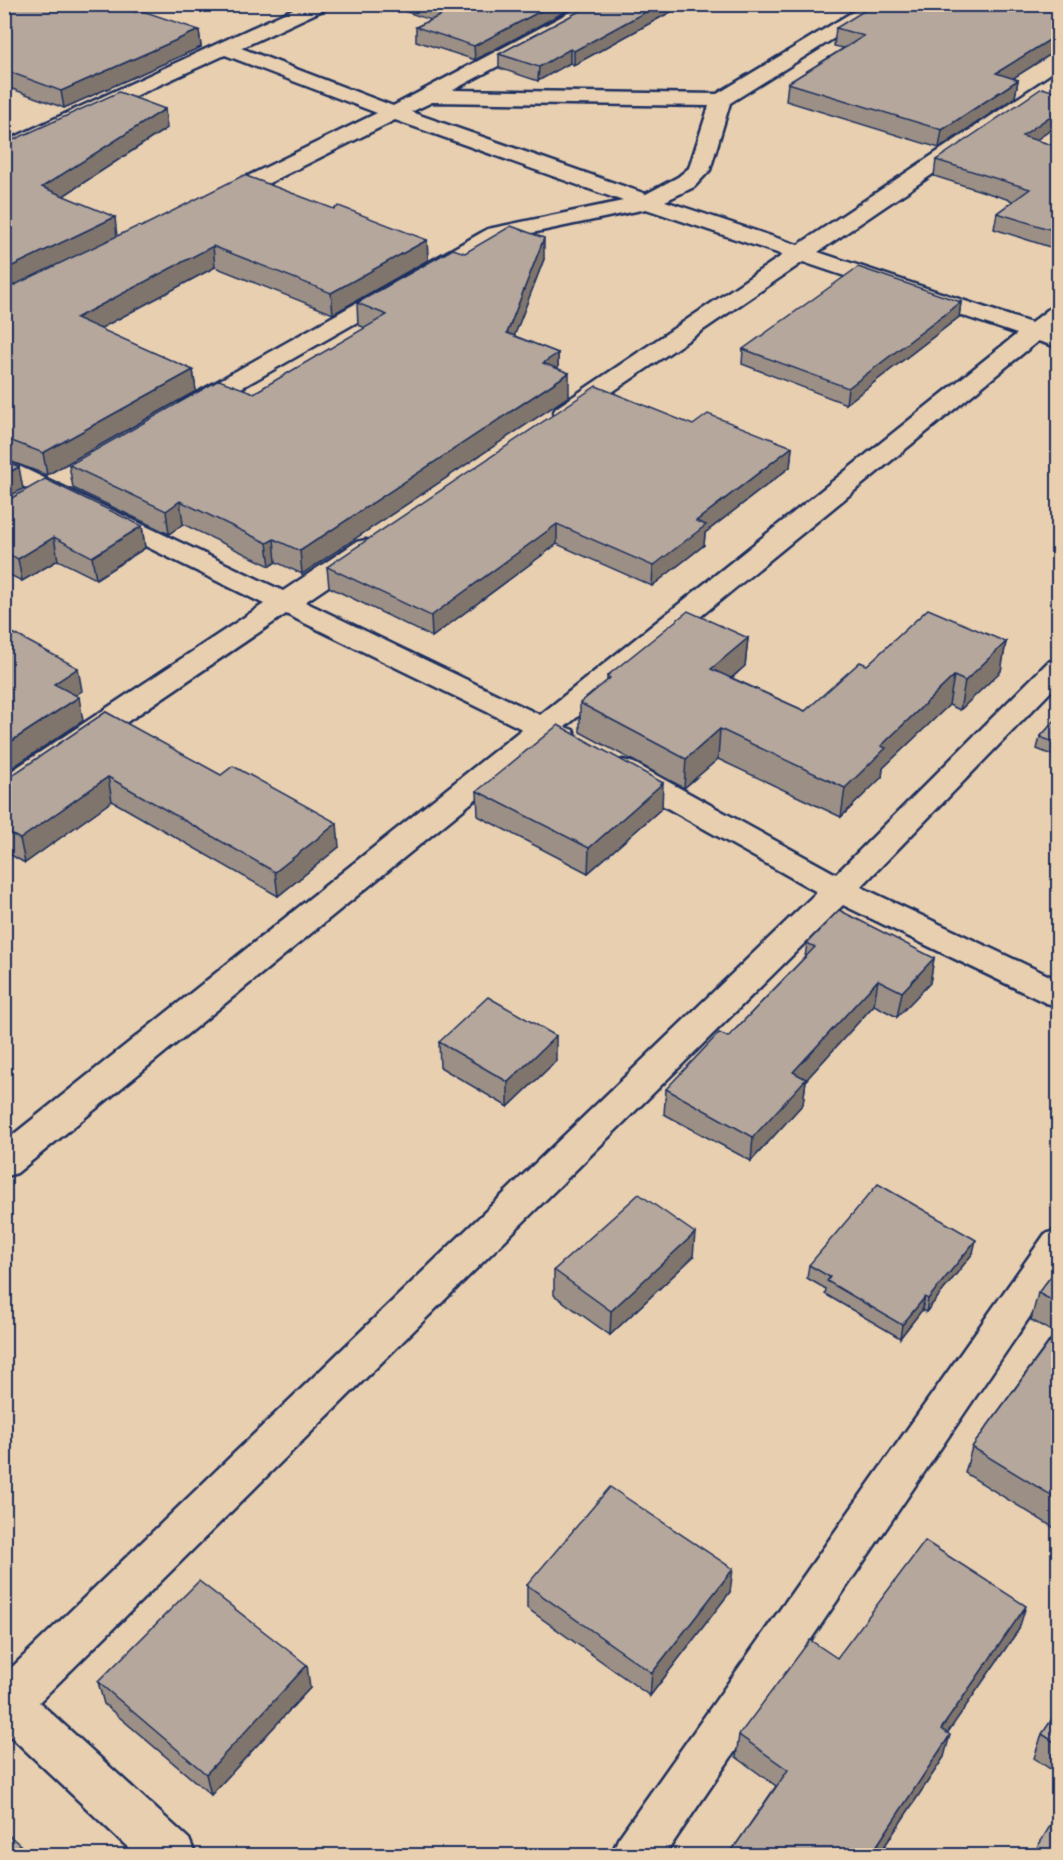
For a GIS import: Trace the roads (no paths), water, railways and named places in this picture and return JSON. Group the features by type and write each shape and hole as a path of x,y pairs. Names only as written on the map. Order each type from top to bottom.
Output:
{"street":[{"path":"4,150 320,4"},
{"path":"196,210 428,96 600,4"},
{"path":"428,96 721,100 880,4"},
{"path":"226,49 394,113 647,202 1047,336"},
{"path":"543,427 1059,80"},
{"path":"172,417 496,234 647,202 686,182 699,170 721,100"},
{"path":"4,1163 544,727 1047,336 1059,313"},
{"path":"4,467 58,482 286,602 544,727 839,890 1059,994"},
{"path":"22,503 58,482"},
{"path":"4,791 385,535"},
{"path":"172,1856 6,1703 839,890 1059,668"},
{"path":"635,1856 1059,1245"}]}
